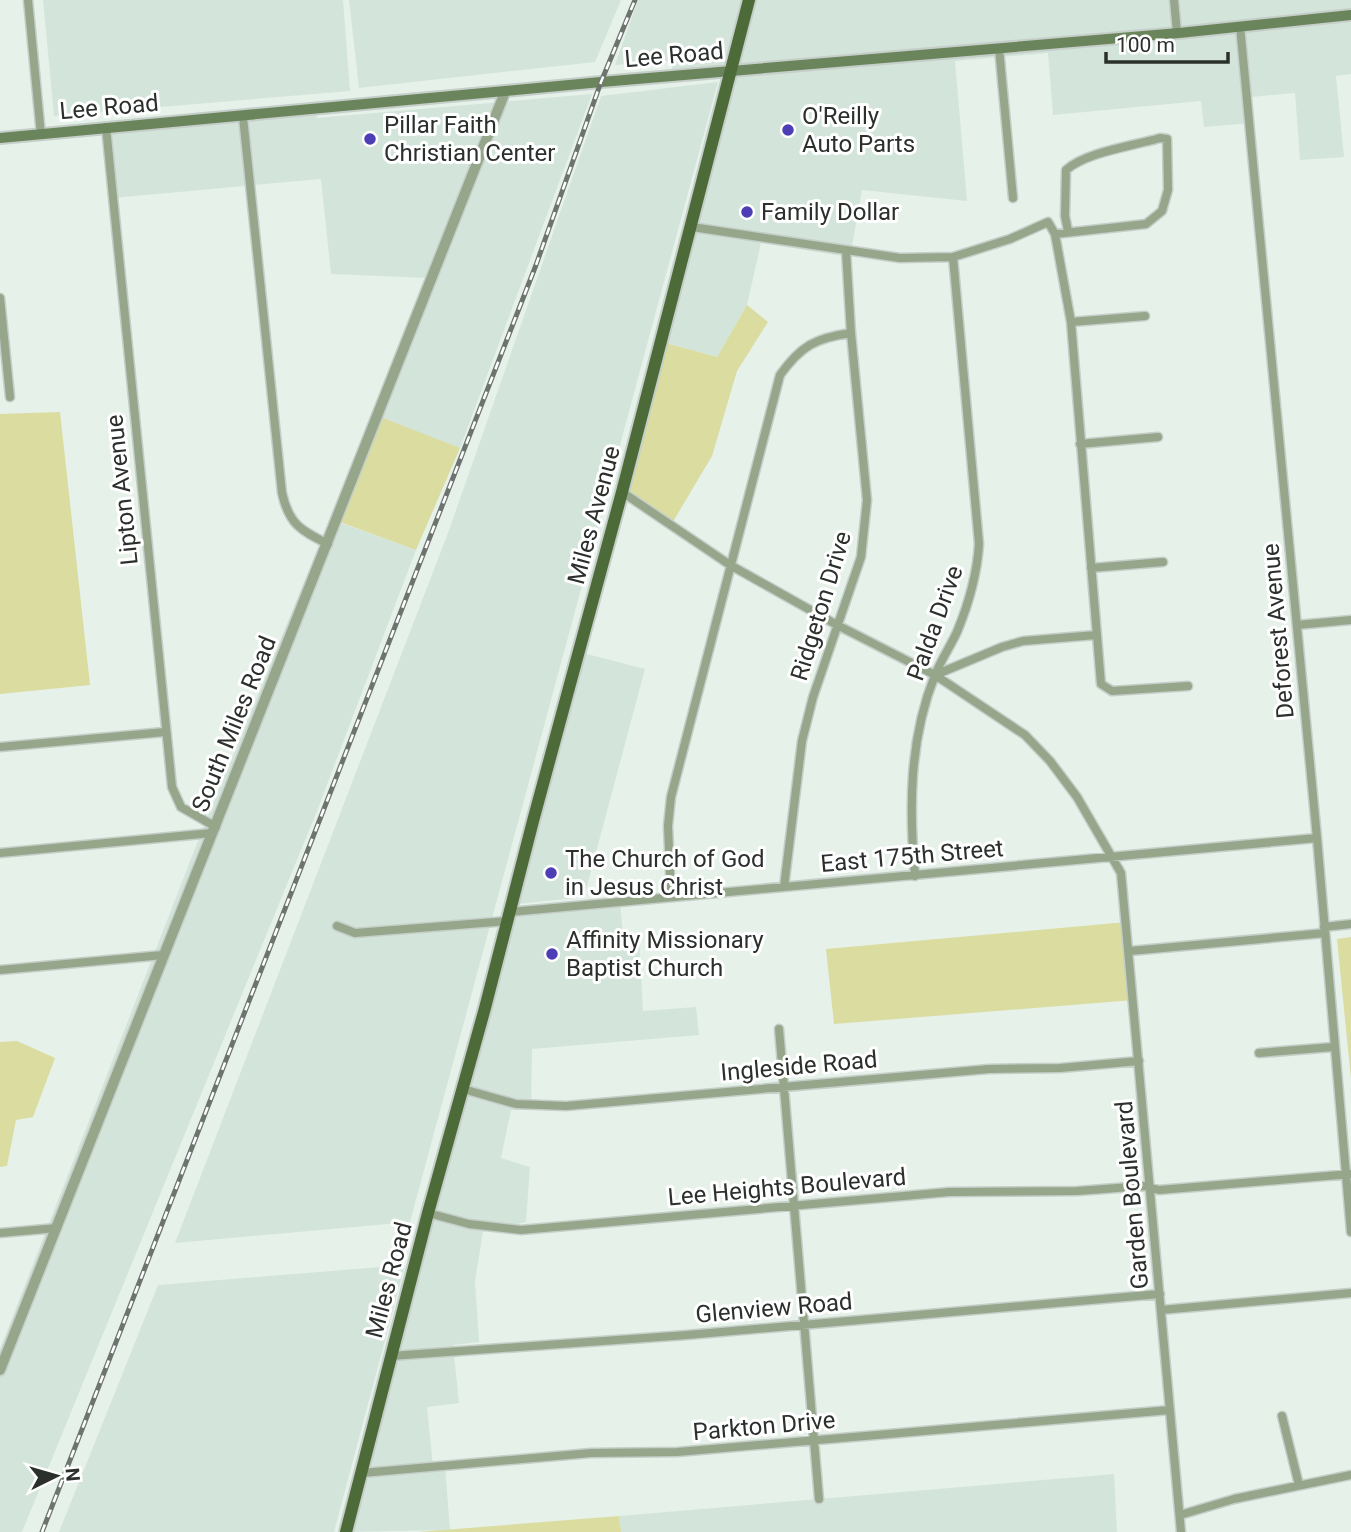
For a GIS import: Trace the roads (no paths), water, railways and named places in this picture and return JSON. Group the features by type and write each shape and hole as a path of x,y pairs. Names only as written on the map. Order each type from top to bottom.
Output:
{"main road":[{"name":"Miles Avenue","path":"476,1041 692,227 749,0"},
{"name":"Lee Road","path":"0,138 1177,33 1351,15"},
{"name":"Miles Road","path":"346,1532 428,1213 476,1041"}],"street":[{"path":"29,0 41,135"},
{"path":"1174,0 1177,33"},
{"name":"Deforest Avenue","path":"1240,26 1317,838 1333,1047 1349,1174 1351,1232"},
{"path":"999,48 1013,198"},
{"name":"South Miles Road","path":"1,1366 505,92"},
{"path":"243,117 282,493 286,510 299,530 328,544"},
{"name":"Lipton Avenue","path":"106,127 172,787 181,807 214,830"},
{"path":"1055,234 1146,224 1162,211 1168,190 1167,139 1160,138 1104,153 1074,163 1066,170 1065,216 1068,231"},
{"path":"692,227 900,258 953,257 1010,239 1048,222 1055,234 1070,322 1101,684 1112,691 1188,685"},
{"name":"Ridgeton Drive","path":"784,887 802,741 813,697 861,557 866,528 867,500 850,333 846,251"},
{"name":"Palda Drive","path":"915,876 910,818 916,746 935,676 970,597 977,572 979,544 953,257"},
{"path":"0,298 10,397"},
{"path":"1070,322 1145,316"},
{"path":"671,897 668,826 671,797 780,375 793,357 808,345 825,336 850,333"},
{"path":"1080,444 1158,438"},
{"name":"Garden Boulevard","path":"622,492 730,565 935,676 1016,728 1050,761 1077,797 1121,873 1181,1532"},
{"path":"1091,568 1163,562"},
{"path":"1297,625 1351,620"},
{"path":"935,676 1002,647 1023,641 1096,635"},
{"path":"0,747 165,732"},
{"path":"0,853 214,830"},
{"name":"East 175th Street","path":"337,926 355,933 398,930 671,897 1317,838"},
{"path":"1130,951 1325,930 1351,924"},
{"path":"0,970 163,955"},
{"path":"779,1029 819,1499"},
{"path":"1259,1053 1333,1047"},
{"name":"Ingleside Road","path":"463,1089 516,1104 566,1106 989,1069 1060,1068 1139,1061"},
{"name":"Lee Heights Boulevard","path":"428,1213 469,1224 521,1230 949,1192 1159,1190 1349,1174"},
{"path":"0,1233 57,1228"},
{"path":"1161,1310 1351,1293"},
{"name":"Glenview Road","path":"391,1356 804,1325 1160,1294"},
{"name":"Parkton Drive","path":"362,1473 591,1453 677,1452 1170,1410"},
{"path":"1282,1416 1299,1485"},
{"path":"1180,1515 1234,1499 1351,1475"}],"railway":[{"path":"42,1532 536,265 601,82 635,0"}],"place":[{"name":"O'Reilly Auto Parts","path":"788,130"},
{"name":"Pillar Faith Christian Center","path":"370,139"},
{"name":"Family Dollar","path":"747,212"},
{"name":"The Church of God in Jesus Christ","path":"551,873"},
{"name":"Affinity Missionary Baptist Church","path":"552,954"}]}
